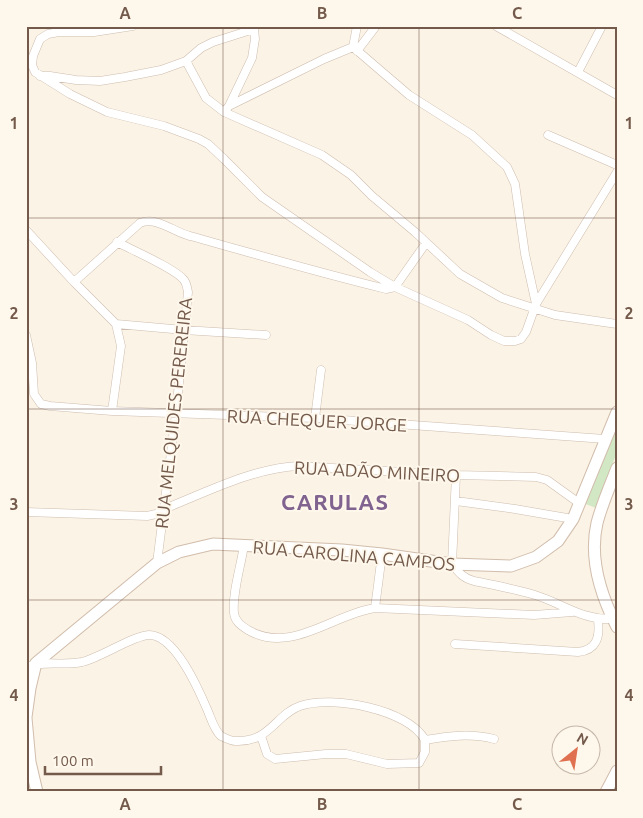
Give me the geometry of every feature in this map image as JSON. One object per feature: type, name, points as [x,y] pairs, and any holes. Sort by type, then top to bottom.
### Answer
[{"type":"main road","name":"RUA CAROLINA CAMPOS","points":[[31,665],[157,563],[179,552],[213,544],[382,554],[452,564],[511,566],[536,557],[558,541],[573,519],[617,412]]},
{"type":"main road","points":[[615,623],[604,601],[595,554],[597,523],[612,496],[617,468]]},
{"type":"main road","points":[[31,665],[26,718],[30,762],[37,792]]},
{"type":"main road","points":[[606,792],[617,771]]},
{"type":"street","points":[[133,26],[109,30],[48,34],[40,39],[32,61],[35,72],[84,102],[107,112],[164,126],[208,144],[262,197],[370,272],[395,287],[468,320],[504,341],[521,339],[529,327],[536,307],[617,172]]},
{"type":"street","points":[[355,49],[357,26]]},
{"type":"street","points":[[227,109],[324,59],[355,49],[376,26]]},
{"type":"street","points":[[496,26],[617,94]]},
{"type":"street","points":[[578,72],[602,26]]},
{"type":"street","points":[[40,76],[76,80],[100,80],[154,71],[186,61],[201,48],[254,27],[252,58],[227,109]]},
{"type":"street","points":[[355,49],[410,95],[472,135],[507,167],[514,184],[524,254],[536,307]]},
{"type":"street","points":[[186,61],[206,98],[322,155],[351,175],[460,274],[502,298],[584,320],[617,324]]},
{"type":"street","points":[[548,135],[617,165]]},
{"type":"street","points":[[74,282],[140,223],[146,220],[220,246],[386,288],[395,287],[426,243]]},
{"type":"street","points":[[26,230],[116,324],[121,346],[112,411]]},
{"type":"street","name":"RUA MELQUIDES PEREREIRA","points":[[118,242],[183,279],[188,292],[176,413],[157,563]]},
{"type":"street","points":[[116,324],[266,335]]},
{"type":"street","name":"RUA CHEQUER JORGE","points":[[26,335],[32,363],[34,394],[41,404],[50,406],[112,411],[315,418],[605,439]]},
{"type":"street","points":[[315,418],[321,370]]},
{"type":"street","name":"RUA ADÃO MINEIRO","points":[[26,512],[147,516],[248,476],[281,467],[297,466],[456,475],[536,477],[547,480],[579,503]]},
{"type":"street","points":[[456,475],[452,564],[460,575],[465,579],[534,595],[572,612],[615,623]]},
{"type":"street","points":[[456,502],[515,508],[573,519]]},
{"type":"street","points":[[244,545],[234,615],[239,624],[262,636],[278,638],[292,636],[316,630],[361,611],[375,608],[534,616],[572,612]]},
{"type":"street","points":[[375,608],[382,554]]},
{"type":"street","points":[[455,644],[578,652],[591,649],[598,635],[598,620]]},
{"type":"street","points":[[31,665],[83,662],[148,635],[156,636],[166,642],[185,666],[215,727],[221,735],[232,741],[241,741],[261,736],[298,706],[329,702],[358,705],[397,717],[420,732],[424,740],[425,752],[419,763],[395,764],[375,762],[346,754],[275,759],[267,754],[261,736]]},
{"type":"street","points":[[424,740],[464,735],[481,735],[494,739]]},
{"type":"green space","points":[[617,425],[617,452],[596,508],[583,503]]},
{"type":"district","name":"CARULAS","points":[[335,501]]}]
